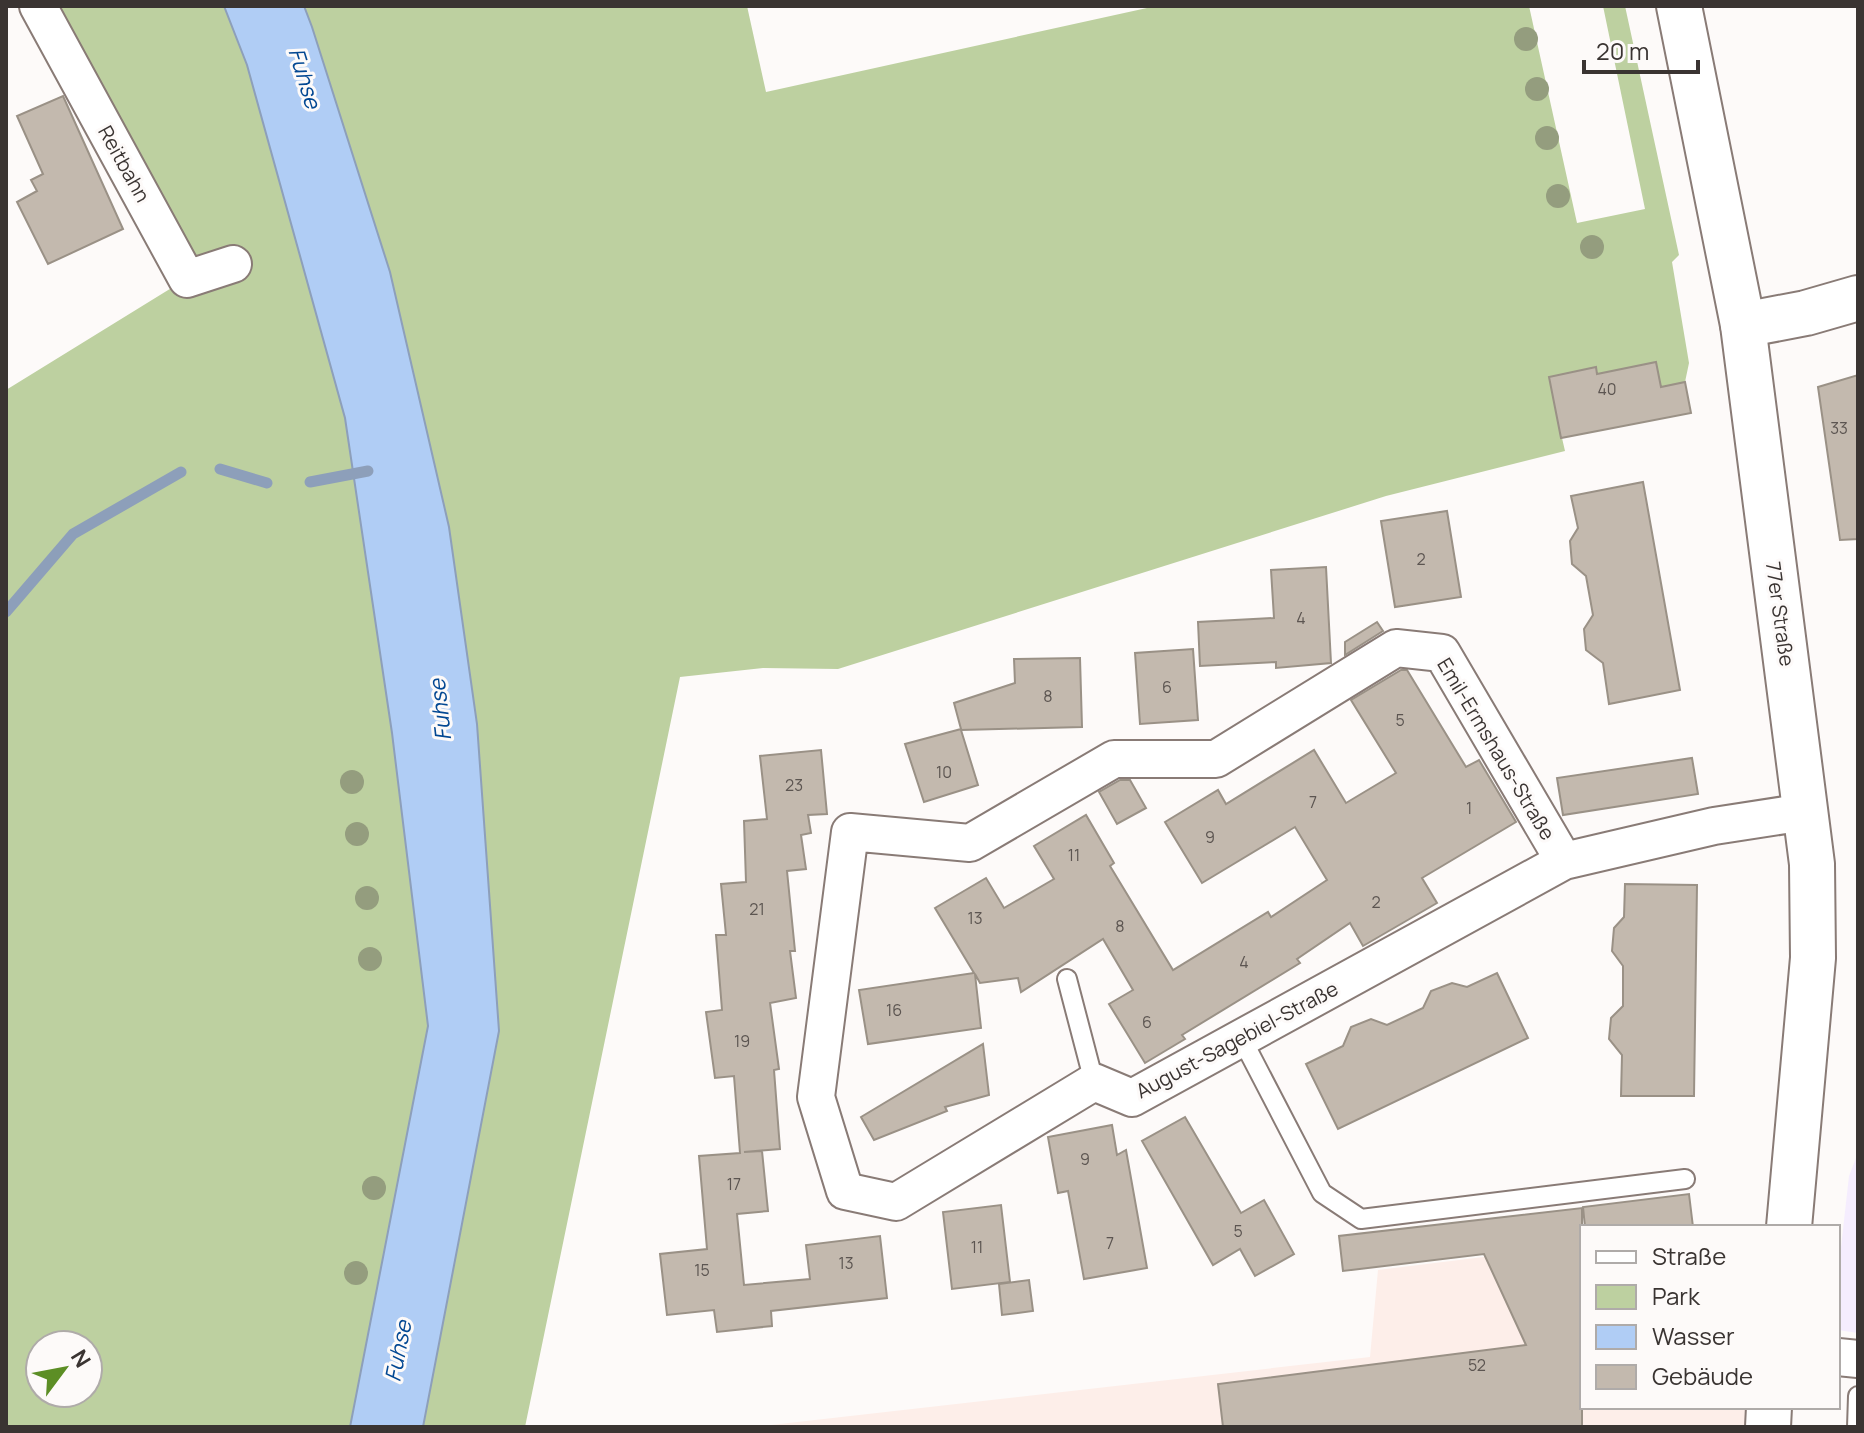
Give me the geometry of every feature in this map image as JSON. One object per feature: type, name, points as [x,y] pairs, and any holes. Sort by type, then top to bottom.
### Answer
[{"type":"street","name":"Reitbahn","points":[[38,6],[187,279],[233,264]]},
{"type":"street","name":"77er Straße","points":[[1679,6],[1743,325],[1812,864],[1813,958],[1789,1225]]},
{"type":"street","points":[[1743,325],[1806,313],[1858,298]]},
{"type":"street","name":"Emil-Ermshaus-Straße","points":[[1094,1082],[896,1202],[845,1191],[816,1097],[850,832],[970,843],[1114,759],[1216,759],[1396,648],[1442,653],[1564,861]]},
{"type":"street","name":"August-Sagebiel-Straße","points":[[1094,1082],[1132,1098],[1564,861],[1714,826],[1805,812]]},
{"type":"lane","points":[[1067,979],[1094,1082]]},
{"type":"lane","points":[[1242,1039],[1322,1193],[1361,1219],[1685,1179]]},
{"type":"lane","points":[[1857,1427],[1858,1396]]},
{"type":"shaded area","points":[[1858,1153],[1858,1333],[1840,1330],[1840,1256],[1849,1176]]},
{"type":"shaded area","points":[[1580,1245],[1580,1409],[1761,1409],[1759,1427],[754,1427],[1370,1357],[1378,1270]]},
{"type":"green space","points":[[44,6],[224,6],[247,65],[345,418],[392,733],[428,1026],[350,1427],[6,1427],[6,390],[186,279]]},
{"type":"green space","points":[[304,6],[747,6],[766,92],[1156,6],[1529,6],[1577,223],[1645,209],[1603,6],[1625,6],[1679,255],[1672,262],[1689,363],[1685,382],[1691,413],[1562,438],[1565,451],[1386,496],[838,669],[763,668],[680,677],[525,1427],[423,1427],[499,1031],[449,527],[390,272]]},
{"type":"water","name":"Fuhse","points":[[224,6],[304,6],[312,27],[390,272],[449,527],[477,724],[499,1031],[423,1427],[350,1427],[428,1026],[392,733],[345,418],[247,65]]},
{"type":"building","points":[[63,96],[123,229],[48,264],[17,202],[37,191],[31,180],[43,174],[17,116]]},
{"type":"building","points":[[1656,362],[1661,387],[1685,382],[1691,413],[1561,438],[1549,377],[1596,367],[1597,374]]},
{"type":"building","points":[[1858,375],[1858,539],[1840,540],[1818,387]]},
{"type":"building","points":[[1643,482],[1680,690],[1609,704],[1603,663],[1586,650],[1584,629],[1593,615],[1586,576],[1572,564],[1570,541],[1578,528],[1571,496]]},
{"type":"building","points":[[1447,511],[1461,597],[1395,607],[1381,521]]},
{"type":"building","points":[[1326,567],[1331,663],[1276,668],[1276,662],[1200,666],[1198,622],[1274,618],[1271,570]]},
{"type":"building","points":[[1377,622],[1383,631],[1345,655],[1345,642]]},
{"type":"building","points":[[1193,649],[1198,720],[1140,724],[1135,653]]},
{"type":"building","points":[[1080,658],[1082,727],[961,730],[978,785],[924,802],[905,744],[961,729],[954,703],[1015,683],[1014,659]]},
{"type":"building","points":[[1401,670],[1407,670],[1466,767],[1479,760],[1516,822],[1422,878],[1437,903],[1363,946],[1350,923],[1297,959],[1300,963],[1182,1035],[1185,1039],[1145,1063],[1109,1004],[1133,990],[1103,939],[1021,992],[1018,978],[980,983],[975,974],[981,1028],[868,1044],[859,990],[974,973],[935,908],[986,878],[1004,908],[1054,879],[1034,846],[1086,815],[1114,863],[1110,866],[1173,970],[1268,912],[1271,917],[1327,880],[1295,827],[1202,883],[1165,822],[1218,790],[1226,804],[1314,750],[1346,803],[1396,773],[1351,700]]},
{"type":"building","points":[[821,750],[827,814],[808,815],[811,833],[801,835],[806,869],[787,871],[795,951],[790,951],[796,998],[770,1003],[779,1069],[774,1070],[780,1149],[744,1152],[762,1151],[768,1211],[737,1214],[744,1285],[810,1279],[806,1245],[880,1236],[887,1298],[771,1311],[772,1326],[717,1332],[714,1310],[667,1315],[660,1254],[707,1249],[699,1156],[740,1153],[734,1076],[715,1078],[706,1012],[722,1010],[716,935],[726,935],[721,884],[746,882],[744,821],[767,819],[760,756]]},
{"type":"building","points":[[1692,758],[1698,794],[1563,815],[1557,778]]},
{"type":"building","points":[[1120,780],[1130,780],[1146,808],[1117,824],[1099,792]]},
{"type":"building","points":[[1625,884],[1697,885],[1694,1096],[1621,1096],[1622,1055],[1609,1039],[1611,1018],[1623,1006],[1623,966],[1612,951],[1614,928],[1624,917]]},
{"type":"building","points":[[1497,973],[1528,1038],[1338,1129],[1306,1064],[1343,1046],[1351,1027],[1371,1019],[1387,1025],[1423,1008],[1431,991],[1452,983],[1467,987]]},
{"type":"building","points":[[983,1044],[989,1095],[945,1107],[947,1111],[874,1140],[861,1117]]},
{"type":"building","points":[[1185,1117],[1241,1213],[1264,1200],[1294,1254],[1255,1276],[1240,1249],[1213,1265],[1142,1141]]},
{"type":"building","points":[[1112,1125],[1117,1155],[1126,1150],[1147,1268],[1084,1279],[1068,1191],[1058,1193],[1048,1137]]},
{"type":"building","points":[[1689,1194],[1693,1225],[1585,1225],[1583,1207]]},
{"type":"building","points":[[1001,1205],[1010,1282],[952,1289],[943,1212]]},
{"type":"building","points":[[1582,1208],[1582,1427],[1223,1427],[1218,1384],[1526,1345],[1484,1254],[1343,1271],[1339,1236]]},
{"type":"building","points":[[1029,1280],[1033,1311],[1002,1315],[999,1284]]},
{"type":"waterway","points":[[220,469],[267,483]]},
{"type":"waterway","points":[[310,482],[368,471]]},
{"type":"waterway","points":[[6,612],[73,534],[181,472]]}]
